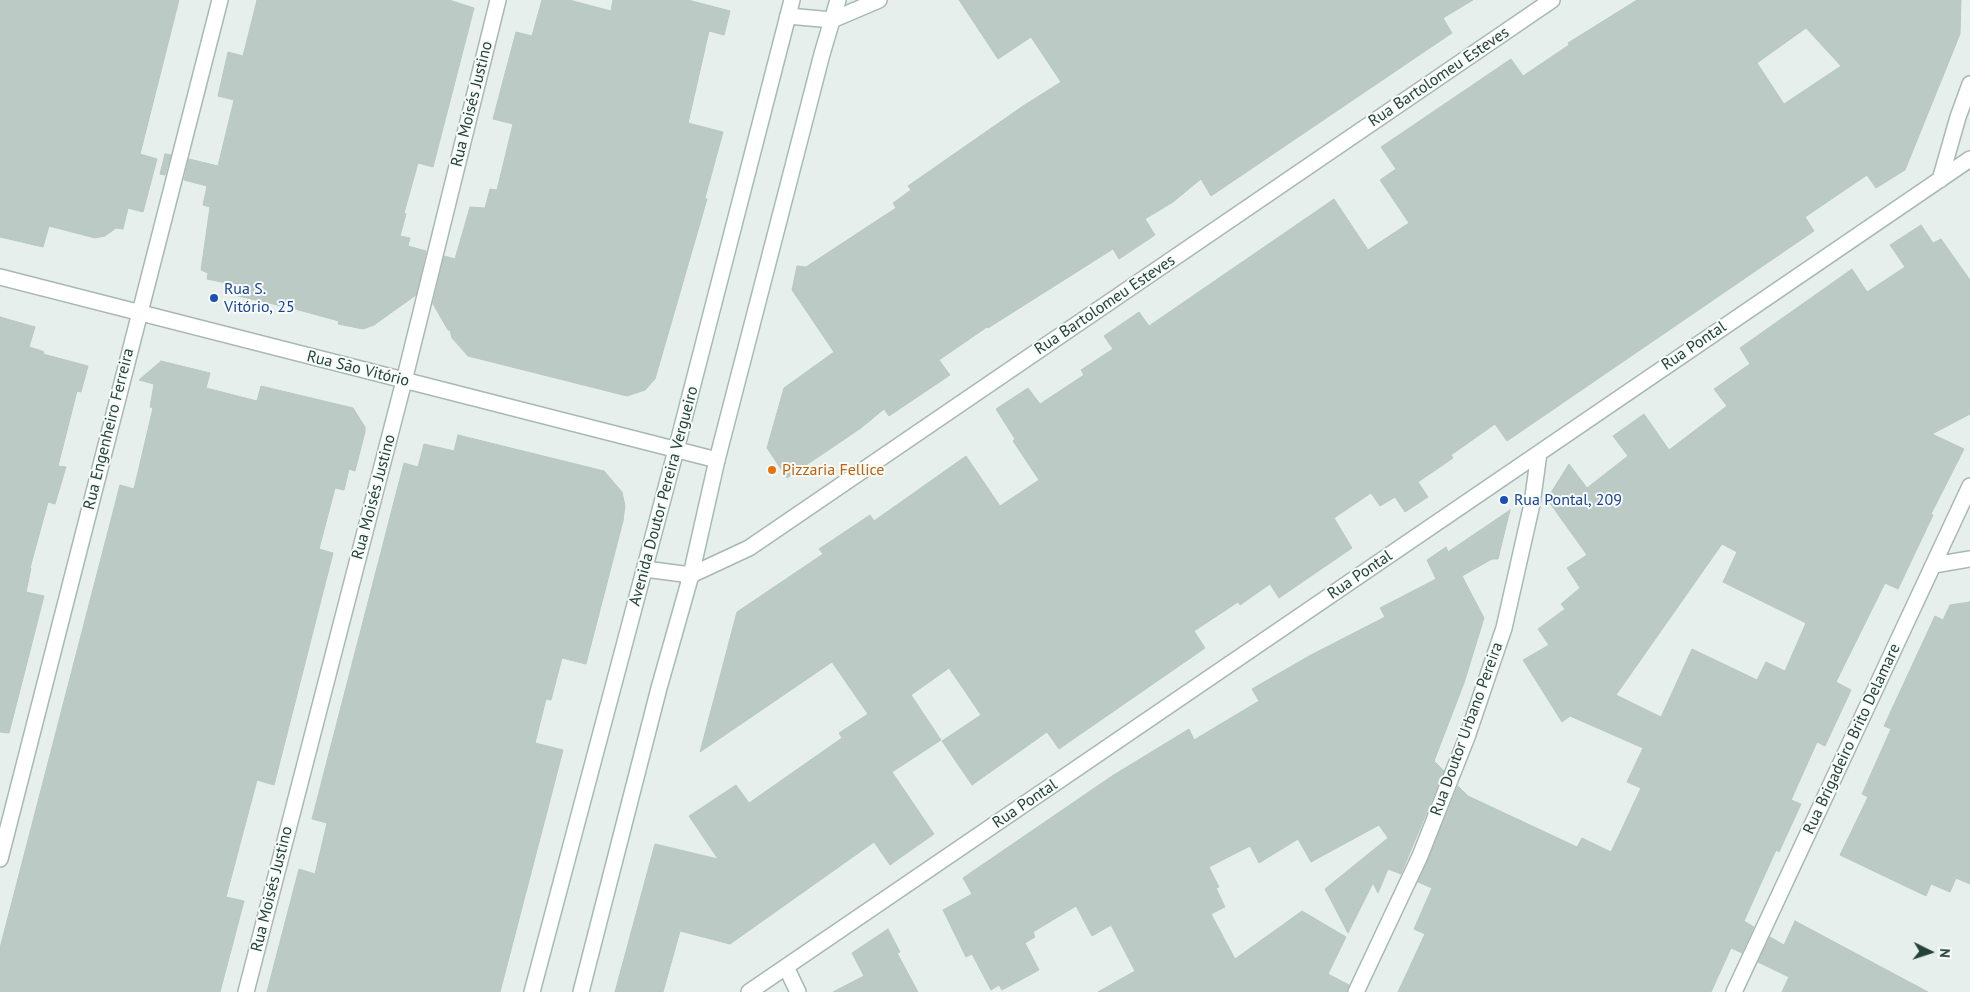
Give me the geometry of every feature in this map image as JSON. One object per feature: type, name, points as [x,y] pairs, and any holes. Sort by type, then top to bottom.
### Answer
[{"type":"street","name":"Rua Engenheiro Ferreira","points":[[0,859],[220,0]]},
{"type":"street","name":"Rua Moisés Justino","points":[[246,992],[404,381],[498,0]]},
{"type":"street","name":"Avenida Doutor Pereira Vergueiro","points":[[532,992],[645,569],[792,0]]},
{"type":"street","points":[[581,992],[656,697],[691,575],[717,460],[822,54],[838,0]]},
{"type":"street","points":[[788,16],[832,20],[878,0]]},
{"type":"street","name":"Rua Bartolomeu Esteves","points":[[691,575],[749,548],[1552,0]]},
{"type":"street","points":[[1940,180],[1958,117],[1970,84]]},
{"type":"street","name":"Rua Pontal","points":[[749,992],[1970,159]]},
{"type":"street","name":"Rua São Vitório","points":[[0,277],[717,460]]},
{"type":"street","name":"Rua Doutor Urbano Pereira","points":[[1356,992],[1420,856],[1467,737],[1504,628],[1532,504],[1539,453]]},
{"type":"street","name":"Rua Brigadeiro Brito Delamare","points":[[1734,992],[1970,486]]},
{"type":"street","points":[[1934,565],[1970,559]]},
{"type":"street","points":[[645,569],[691,575]]},
{"type":"street","points":[[786,967],[798,992]]},
{"type":"building","points":[[0,0],[179,0],[140,154],[157,159],[143,212],[128,208],[123,229],[116,228],[105,236],[95,238],[49,226],[43,247],[0,237]]},
{"type":"building","points":[[257,0],[449,0],[474,8],[433,167],[418,163],[404,213],[406,214],[400,236],[410,238],[408,246],[426,251],[416,295],[374,325],[363,329],[338,324],[339,321],[295,309],[234,295],[236,285],[207,279],[208,273],[201,270],[210,207],[203,205],[207,186],[184,180],[189,159],[218,166],[234,100],[218,96],[228,52],[243,56]]},
{"type":"building","points":[[542,0],[569,0],[611,11],[613,0],[688,0],[730,11],[724,35],[709,31],[688,123],[723,132],[705,198],[707,199],[655,379],[645,390],[627,396],[468,356],[452,338],[450,330],[448,330],[433,304],[444,256],[455,259],[470,207],[485,208],[490,189],[497,190],[513,124],[493,119],[516,32],[532,36]]},
{"type":"building","points":[[959,0],[1473,0],[1443,18],[1452,33],[1211,196],[1201,179],[1173,202],[1145,219],[1155,235],[1119,259],[1113,249],[987,327],[939,360],[950,375],[889,416],[884,409],[861,428],[787,478],[767,448],[784,388],[834,352],[792,290],[797,266],[806,267],[896,208],[893,203],[911,190],[908,186],[1023,106],[1061,82],[1031,37],[998,59]]},
{"type":"building","points":[[1637,0],[1961,0],[1960,34],[1905,170],[1876,188],[1867,175],[1805,217],[1814,231],[1507,441],[1495,424],[1451,455],[1453,458],[1418,482],[1428,497],[1405,512],[1395,497],[1380,506],[1371,493],[1334,518],[1352,548],[1279,598],[1270,584],[1240,605],[1238,602],[1194,631],[1205,648],[1059,749],[1047,732],[972,785],[942,741],[981,715],[949,668],[911,695],[941,740],[892,772],[934,834],[890,865],[874,842],[730,944],[680,931],[663,992],[615,992],[655,844],[718,859],[689,816],[736,785],[749,803],[842,738],[839,733],[868,714],[832,662],[700,752],[737,612],[823,554],[819,549],[870,515],[874,521],[966,456],[1000,506],[1039,480],[1013,441],[1015,439],[996,409],[1028,388],[1040,404],[1084,375],[1081,370],[1113,349],[1104,336],[1139,312],[1149,326],[1334,199],[1368,250],[1409,223],[1380,180],[1396,169],[1381,147],[1511,59],[1523,76],[1569,45],[1568,43]],"holes":[[[1806,28],[1841,66],[1784,104],[1757,63]]]},
{"type":"building","points":[[165,154],[171,155],[165,175],[160,174]]},
{"type":"building","points":[[1921,225],[1933,243],[1941,239],[1970,280],[1970,414],[1932,434],[1964,449],[1931,514],[1933,515],[1898,589],[1885,583],[1836,682],[1851,690],[1825,746],[1817,742],[1791,800],[1801,804],[1779,852],[1776,850],[1744,921],[1754,927],[1742,953],[1731,948],[1711,992],[1398,992],[1425,934],[1414,929],[1432,888],[1418,882],[1458,786],[1468,796],[1577,847],[1582,838],[1611,852],[1641,788],[1627,782],[1643,748],[1570,716],[1562,722],[1523,660],[1549,645],[1538,629],[1565,609],[1561,604],[1580,588],[1567,568],[1587,555],[1547,499],[1569,464],[1587,488],[1628,456],[1613,436],[1644,414],[1669,450],[1727,406],[1714,389],[1750,364],[1740,348],[1852,269],[1867,292],[1905,267],[1890,245]],"holes":[[[1722,544],[1737,552],[1723,582],[1806,623],[1785,671],[1766,662],[1757,680],[1692,649],[1661,717],[1616,695]]]},
{"type":"building","points":[[0,317],[35,327],[29,347],[44,352],[43,354],[88,366],[81,392],[77,391],[58,466],[66,467],[55,504],[48,502],[30,568],[26,592],[44,596],[9,733],[0,732]]},
{"type":"building","points":[[161,361],[210,373],[206,388],[257,401],[261,386],[353,408],[365,427],[365,432],[355,471],[349,469],[344,490],[335,488],[319,549],[333,553],[274,785],[257,780],[226,897],[244,901],[220,992],[0,992],[0,948],[120,485],[134,489],[153,408],[150,407],[154,384],[139,380]]},
{"type":"building","points":[[458,435],[604,471],[622,492],[625,506],[623,521],[586,664],[562,658],[551,700],[546,699],[535,743],[563,750],[500,992],[267,992],[299,869],[315,874],[327,823],[312,819],[404,463],[418,467],[424,444],[454,451]]},
{"type":"building","points":[[1510,510],[1498,559],[1492,559],[1462,576],[1484,618],[1464,683],[1434,761],[1444,771],[1401,874],[1388,869],[1378,893],[1373,883],[1348,933],[1325,889],[1388,838],[1379,825],[1311,862],[1298,839],[1259,863],[1250,846],[1209,867],[1219,887],[1216,888],[1225,907],[1211,914],[1235,959],[1302,911],[1346,937],[1328,974],[1349,985],[1347,992],[1098,992],[1135,971],[1111,925],[1092,936],[1076,906],[1033,932],[1035,937],[1025,943],[1039,970],[1002,990],[999,985],[991,990],[972,954],[966,957],[943,910],[972,894],[963,878],[1112,776],[1189,729],[1194,740],[1259,701],[1252,689],[1309,656],[1385,617],[1380,608],[1436,579],[1427,560],[1446,547],[1448,552]]},
{"type":"building","points":[[1970,602],[1970,884],[1956,878],[1950,892],[1931,884],[1926,896],[1840,855],[1868,797],[1862,794],[1891,729],[1884,726],[1935,616],[1943,620],[1950,605]]},
{"type":"building","points":[[1795,921],[1928,992],[1782,992],[1789,977],[1758,962],[1770,937],[1784,945]]},
{"type":"building","points":[[888,929],[900,952],[897,953],[918,992],[833,992],[864,976],[852,953]]},
{"type":"place","name":"Rua S. Vitório, 25","points":[[214,298]]},
{"type":"place","name":"Pizzaria Fellice","points":[[772,470]]},
{"type":"place","name":"Rua Pontal, 209","points":[[1504,500]]}]
